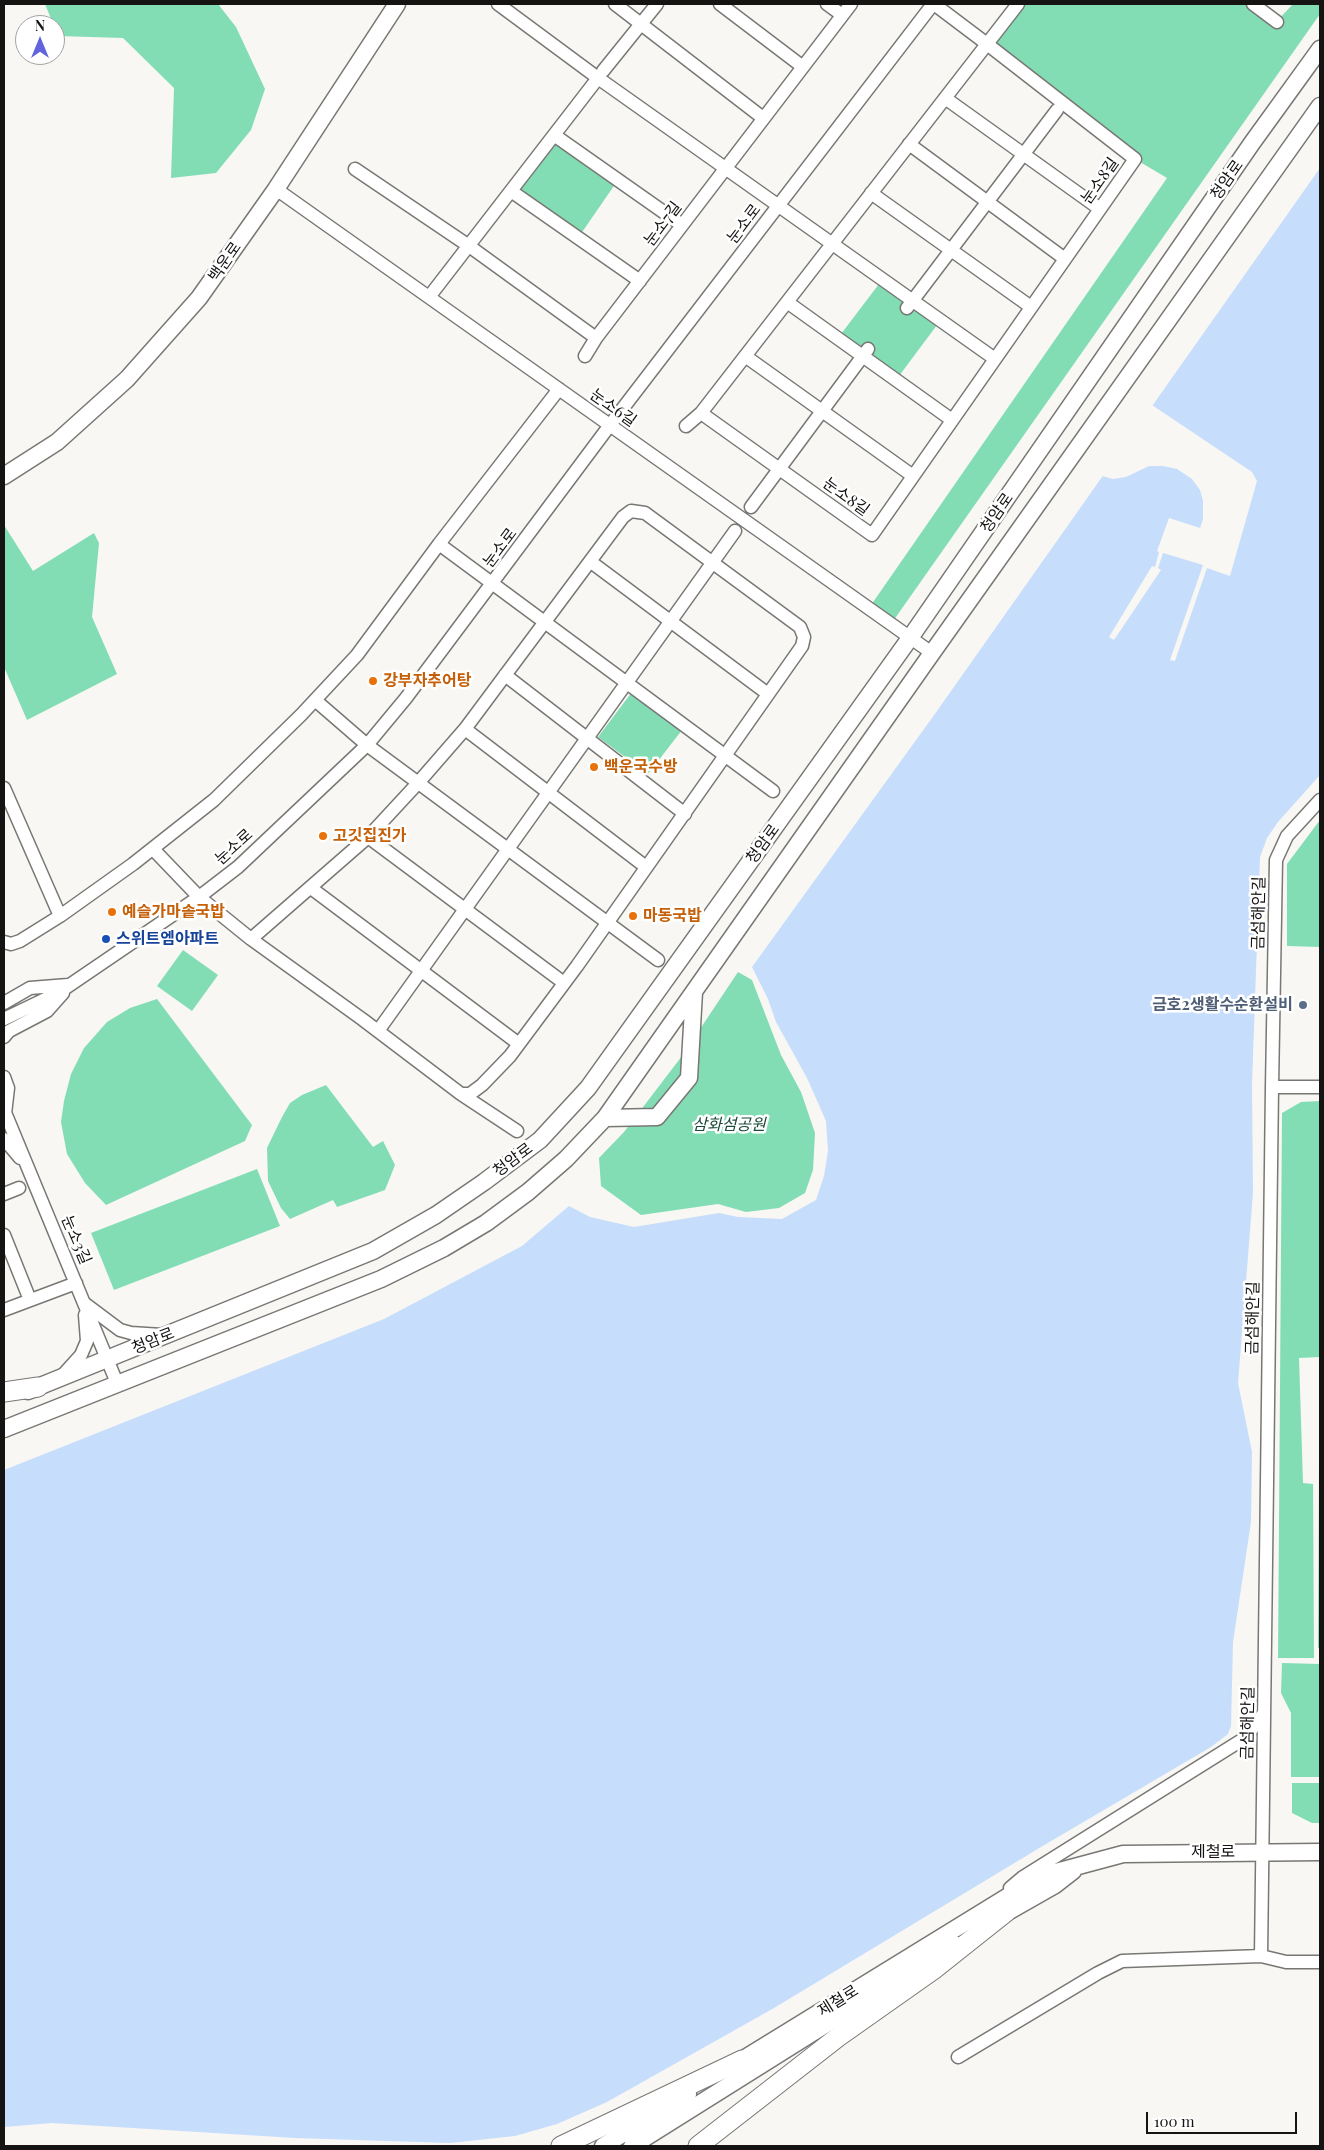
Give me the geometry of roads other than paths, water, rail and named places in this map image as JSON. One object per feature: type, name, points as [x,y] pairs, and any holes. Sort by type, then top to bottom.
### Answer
[{"type":"highway","points":[[4,1392],[38,1387]]},
{"type":"highway","points":[[698,2146],[838,2037],[933,1970],[1006,1912]]},
{"type":"highway","points":[[563,2146],[742,2060]]},
{"type":"main road","name":"백운로","points":[[4,476],[57,442],[128,379],[199,298],[276,189],[397,4]]},
{"type":"main road","name":"청암로","points":[[4,1400],[373,1251],[436,1215],[540,1140],[588,1088],[910,638],[1252,144],[1320,49]]},
{"type":"main road","name":"청암로","points":[[4,1428],[381,1279],[444,1248],[486,1223],[528,1192],[566,1158],[605,1118],[1320,106]]},
{"type":"main road","points":[[605,1118],[657,1117],[688,1078],[694,991]]},
{"type":"main road","name":"제철로","points":[[603,2146],[1041,1876],[1123,1854],[1320,1852]]},
{"type":"main road","name":"제철로","points":[[632,2146],[1006,1912],[1055,1885],[1079,1867]]},
{"type":"street","points":[[498,4],[601,74],[726,168],[832,244],[909,304],[995,360]]},
{"type":"street","points":[[615,4],[764,118]]},
{"type":"street","points":[[429,298],[657,4]]},
{"type":"street","points":[[720,4],[803,67]]},
{"type":"street","points":[[827,4],[842,15]]},
{"type":"street","name":"눈소7길","points":[[585,356],[596,338],[851,4]]},
{"type":"street","points":[[934,4],[987,44]]},
{"type":"street","name":"눈소로","points":[[4,1019],[58,993],[199,897],[238,867],[367,745],[406,698],[610,426],[934,4]]},
{"type":"street","points":[[686,426],[701,412],[1018,4]]},
{"type":"street","points":[[1253,4],[1277,22]]},
{"type":"street","name":"눈소8길","points":[[701,412],[872,535],[1135,159],[987,44]]},
{"type":"street","points":[[945,98],[1100,209]]},
{"type":"street","points":[[909,304],[1057,110]]},
{"type":"street","points":[[554,135],[682,226]]},
{"type":"street","points":[[909,144],[1065,259]]},
{"type":"street","points":[[355,169],[469,246],[596,338]]},
{"type":"street","name":"눈소6길","points":[[276,189],[932,653]]},
{"type":"street","points":[[511,191],[640,281]]},
{"type":"street","points":[[871,193],[1031,307]]},
{"type":"street","points":[[787,302],[866,353],[952,420]]},
{"type":"street","points":[[751,507],[866,353]]},
{"type":"street","points":[[745,356],[913,476]]},
{"type":"street","points":[[4,942],[11,944],[20,941],[60,916],[152,849],[214,800],[315,700],[357,655],[439,544],[559,389]]},
{"type":"street","points":[[251,940],[368,837],[418,783],[465,729],[623,517],[631,511],[639,511],[800,627],[804,637],[802,646],[564,983],[518,1044],[482,1085],[470,1094],[461,1094]]},
{"type":"street","points":[[378,1031],[735,531]]},
{"type":"street","points":[[439,544],[773,791]]},
{"type":"street","points":[[591,562],[768,694]]},
{"type":"street","points":[[505,675],[685,814]]},
{"type":"street","points":[[315,700],[367,745],[658,960]]},
{"type":"street","points":[[465,729],[646,867]]},
{"type":"street","points":[[4,788],[60,916]]},
{"type":"street","name":"금섬해안길","points":[[1262,1956],[1276,860],[1288,836],[1320,800]]},
{"type":"street","points":[[368,837],[564,983]]},
{"type":"street","points":[[152,849],[199,897],[251,940],[378,1031],[461,1094],[517,1131]]},
{"type":"street","points":[[311,888],[518,1044]]},
{"type":"street","points":[[4,1003],[30,988],[70,985]]},
{"type":"street","points":[[4,1037],[9,1031],[47,1011],[70,985]]},
{"type":"street","points":[[4,1078],[8,1088],[5,1112]]},
{"type":"street","points":[[1272,1087],[1320,1087]]},
{"type":"street","name":"눈소3길","points":[[5,1112],[117,1383]]},
{"type":"street","points":[[4,1139],[28,1167]]},
{"type":"street","points":[[4,1194],[19,1188]]},
{"type":"street","points":[[4,1235],[30,1300]]},
{"type":"street","points":[[4,1310],[76,1284]]},
{"type":"street","points":[[84,1303],[120,1330],[131,1333],[166,1336]]},
{"type":"street","points":[[60,1378],[81,1355],[88,1341],[84,1303]]},
{"type":"street","points":[[966,1922],[1023,1877],[1245,1738],[1264,1714]]},
{"type":"street","points":[[958,2058],[1098,1972],[1122,1961],[1262,1956],[1286,1962],[1320,1962]]},
{"type":"water","points":[[1320,168],[1320,775],[1278,822],[1267,838],[1260,857],[1252,1084],[1253,1193],[1238,1383],[1252,1452],[1251,1522],[1233,1642],[1231,1726],[1228,1734],[1211,1747],[774,2008],[607,2102],[557,2124],[515,2136],[450,2143],[295,2138],[52,2123],[4,2127],[4,1470],[384,1319],[522,1246],[569,1206],[590,1217],[634,1227],[719,1213],[738,1217],[782,1219],[816,1200],[824,1176],[828,1151],[826,1121],[807,1078],[776,1022],[768,999],[752,967],[932,718]]},
{"type":"place","name":"강부자추어탕","points":[[373,681]]},
{"type":"place","name":"백운국수방","points":[[594,767]]},
{"type":"place","name":"고깃집진가","points":[[323,836]]},
{"type":"place","name":"예슬가마솥국밥","points":[[112,912]]},
{"type":"place","name":"마동국밥","points":[[633,916]]},
{"type":"place","name":"스위트엠아파트","points":[[106,939]]},
{"type":"place","name":"금호2생활수순환설비","points":[[1303,1005]]},
{"type":"park label","name":"삼화섬공원","points":[[729,1125]]}]
